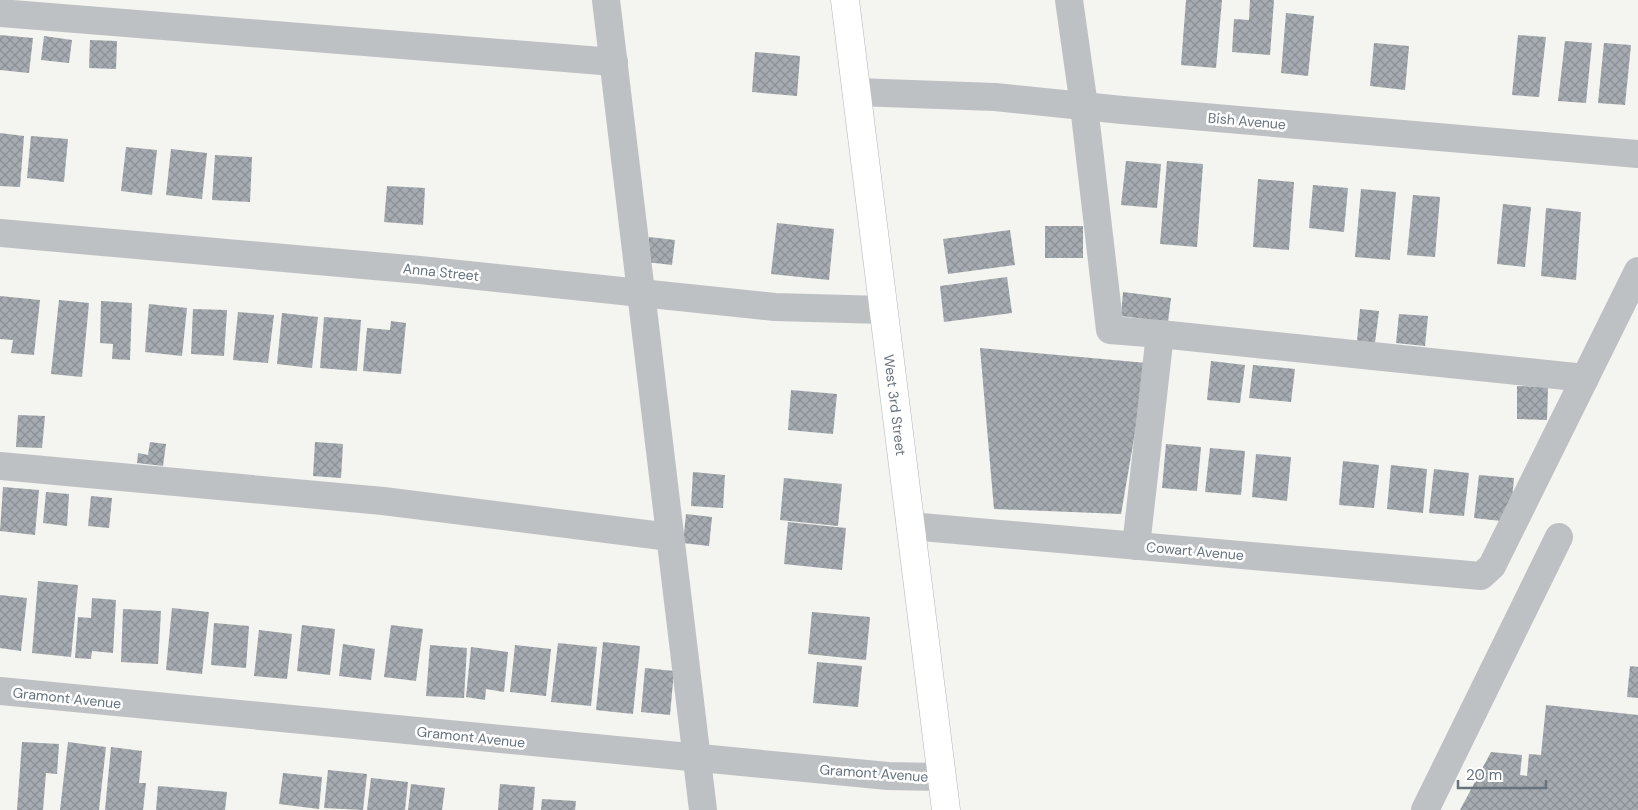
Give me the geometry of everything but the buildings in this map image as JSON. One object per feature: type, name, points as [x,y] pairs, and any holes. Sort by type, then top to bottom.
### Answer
[{"type":"main road","name":"West 3rd Street","points":[[845,0],[946,810]]},
{"type":"street","points":[[606,0],[703,810]]},
{"type":"street","points":[[1069,0],[1084,106],[1110,330],[1585,378],[1638,271]]},
{"type":"street","points":[[0,13],[614,62]]},
{"type":"street","name":"Bish Avenue","points":[[856,92],[995,97],[1638,154]]},
{"type":"street","name":"Anna Street","points":[[0,233],[420,270],[775,307],[883,310]]},
{"type":"street","points":[[1136,546],[1160,334]]},
{"type":"street","name":"Cowart Avenue","points":[[910,526],[1481,576],[1492,566],[1585,378]]},
{"type":"street","points":[[0,466],[383,501],[670,537]]},
{"type":"street","points":[[1425,810],[1559,537]]},
{"type":"street","name":"Gramont Avenue","points":[[0,691],[697,759],[888,776],[941,777]]}]
